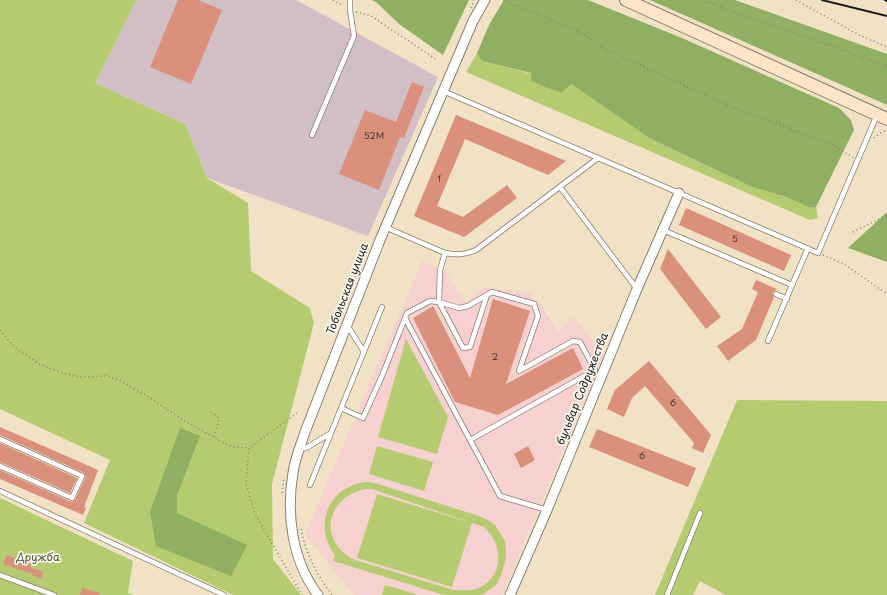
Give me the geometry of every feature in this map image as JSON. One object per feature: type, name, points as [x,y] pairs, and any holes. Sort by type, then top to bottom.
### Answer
[{"type":"street","points":[[473,21],[478,0]]},
{"type":"street","name":"Тобольская улица","points":[[318,595],[299,560],[295,548],[290,517],[289,504],[293,472],[299,448],[385,227],[442,91],[473,21],[485,0]]},
{"type":"street","points":[[626,0],[882,117]]},
{"type":"street","name":"бульвар Содружества","points":[[510,595],[547,510],[637,289],[679,193]]},
{"type":"lane","points":[[312,135],[354,36],[350,0]]},
{"type":"lane","points":[[442,91],[818,253],[882,117]]},
{"type":"lane","points":[[385,227],[445,253],[466,254],[476,250],[598,158]]},
{"type":"lane","points":[[560,187],[637,289]]},
{"type":"lane","points":[[663,230],[792,285]]},
{"type":"lane","points":[[768,341],[808,248]]},
{"type":"lane","points":[[445,253],[440,270],[439,302],[463,348],[470,347],[486,295]]},
{"type":"lane","points":[[341,408],[363,418],[382,376],[407,313],[430,301],[460,308],[468,306],[492,292],[534,304],[538,316],[519,371],[573,341],[580,342],[595,370],[470,440]]},
{"type":"lane","points":[[776,294],[786,298]]},
{"type":"lane","points":[[310,485],[382,307]]},
{"type":"lane","points":[[405,318],[500,496],[547,510]]},
{"type":"lane","points":[[347,325],[364,352]]},
{"type":"lane","points":[[299,448],[306,448],[331,433]]},
{"type":"lane","points":[[0,439],[82,476],[72,498],[0,466]]},
{"type":"lane","points":[[0,491],[224,595]]},
{"type":"lane","points":[[667,595],[700,513]]},
{"type":"lane","points":[[0,575],[54,595]]},
{"type":"path","points":[[333,0],[350,10],[371,16],[437,60]]},
{"type":"path","points":[[503,0],[582,33],[603,48],[727,105],[829,142],[855,159]]},
{"type":"path","points":[[701,0],[887,66]]},
{"type":"path","points":[[796,0],[859,35],[887,47]]},
{"type":"path","points":[[873,139],[876,135],[883,131],[887,131]]},
{"type":"path","points":[[853,232],[887,215]]},
{"type":"path","points":[[818,253],[844,264],[887,294]]},
{"type":"path","points":[[0,330],[14,347],[39,364],[66,374],[80,377],[107,376],[119,380],[214,438],[233,447],[249,448],[297,413]]},
{"type":"path","points":[[211,412],[219,419],[214,438]]},
{"type":"path","points":[[249,448],[246,483],[255,514],[302,595]]},
{"type":"path","points":[[300,524],[302,536],[311,562],[320,579],[332,595]]},
{"type":"shaded area","points":[[136,0],[296,0],[438,77],[368,236],[207,178],[185,124],[95,83]]},
{"type":"shaded area","points":[[422,261],[444,270],[466,302],[485,287],[530,293],[533,300],[539,301],[558,332],[574,317],[604,355],[502,595],[354,595],[305,534]]},
{"type":"green space","points":[[0,0],[136,0],[95,83],[185,124],[207,178],[248,203],[251,271],[310,308],[314,323],[272,484],[273,559],[301,595],[233,595],[84,523],[110,460],[0,409]],"holes":[[[200,436],[177,496],[176,513],[150,512]]]},
{"type":"green space","points":[[372,0],[469,0],[443,55],[399,24]]},
{"type":"green space","points":[[504,0],[588,0],[682,38],[839,108],[851,120],[854,130],[816,207],[810,208],[784,196],[752,187],[649,138],[571,84],[561,93],[531,81],[531,73],[482,61],[477,53],[490,23]]},
{"type":"green space","points":[[650,0],[735,0],[887,54],[887,105]]},
{"type":"green space","points":[[477,53],[482,61],[571,84],[649,138],[752,187],[784,196],[810,208],[816,207],[818,218],[810,220],[466,72]]},
{"type":"green space","points":[[887,212],[887,262],[848,248]]},
{"type":"green space","points":[[406,339],[448,417],[437,454],[378,437]]},
{"type":"green space","points":[[737,400],[887,401],[887,595],[726,595],[700,581],[693,595],[655,595]]},
{"type":"green space","points":[[180,428],[200,436],[177,496],[177,513],[247,545],[231,576],[156,546],[150,512]]},
{"type":"green space","points":[[377,446],[433,462],[424,491],[369,474]]},
{"type":"green space","points":[[368,482],[378,484],[476,515],[495,525],[505,541],[506,550],[506,558],[497,584],[482,595],[444,595],[333,561],[335,555],[328,543],[325,531],[325,519],[335,498],[344,490],[355,484]],"holes":[[[372,489],[484,527],[491,534],[498,552],[497,569],[492,577],[485,584],[476,589],[454,590],[355,560],[343,552],[335,542],[331,531],[331,520],[335,510],[342,501],[352,493]]]},
{"type":"green space","points":[[377,494],[472,523],[452,587],[357,558]]},
{"type":"green space","name":"Дружба","points":[[0,498],[133,561],[128,593],[134,595],[0,595]]},
{"type":"green space","points":[[385,585],[416,594],[382,595]]},
{"type":"building","points":[[178,0],[198,0],[222,10],[191,84],[150,67]]},
{"type":"building","points":[[412,82],[424,87],[404,138],[400,137],[379,190],[339,174],[365,110],[396,122]]},
{"type":"building","points":[[456,115],[566,161],[548,175],[465,139],[437,206],[463,217],[507,185],[517,198],[464,237],[414,216]]},
{"type":"building","points":[[686,208],[791,255],[784,271],[679,225]]},
{"type":"building","points":[[668,249],[721,317],[706,329],[660,269]]},
{"type":"building","points":[[756,280],[777,289],[772,293],[774,297],[756,340],[728,361],[717,346],[742,329],[758,292],[752,289]]},
{"type":"building","points":[[493,299],[530,311],[506,384],[573,348],[583,369],[498,415],[455,402],[413,318],[433,306],[470,378]]},
{"type":"building","points":[[649,361],[711,435],[703,453],[692,448],[694,443],[645,386],[632,398],[624,417],[607,409],[615,390]]},
{"type":"building","points":[[0,427],[98,470],[84,507],[86,508],[83,515],[0,479],[0,470],[72,502],[75,500],[86,476],[84,473],[0,435]]},
{"type":"building","points":[[597,429],[696,468],[688,487],[589,447]]},
{"type":"building","points":[[0,443],[77,478],[70,493],[0,462]]},
{"type":"building","points":[[528,446],[535,460],[521,468],[514,454]]},
{"type":"building","points":[[7,555],[21,561],[22,558],[32,561],[30,567],[43,572],[41,579],[32,575],[33,574],[3,564]]},
{"type":"building","points":[[82,588],[100,593],[99,595],[80,595]]},
{"type":"railway","points":[[822,0],[887,16]]}]
